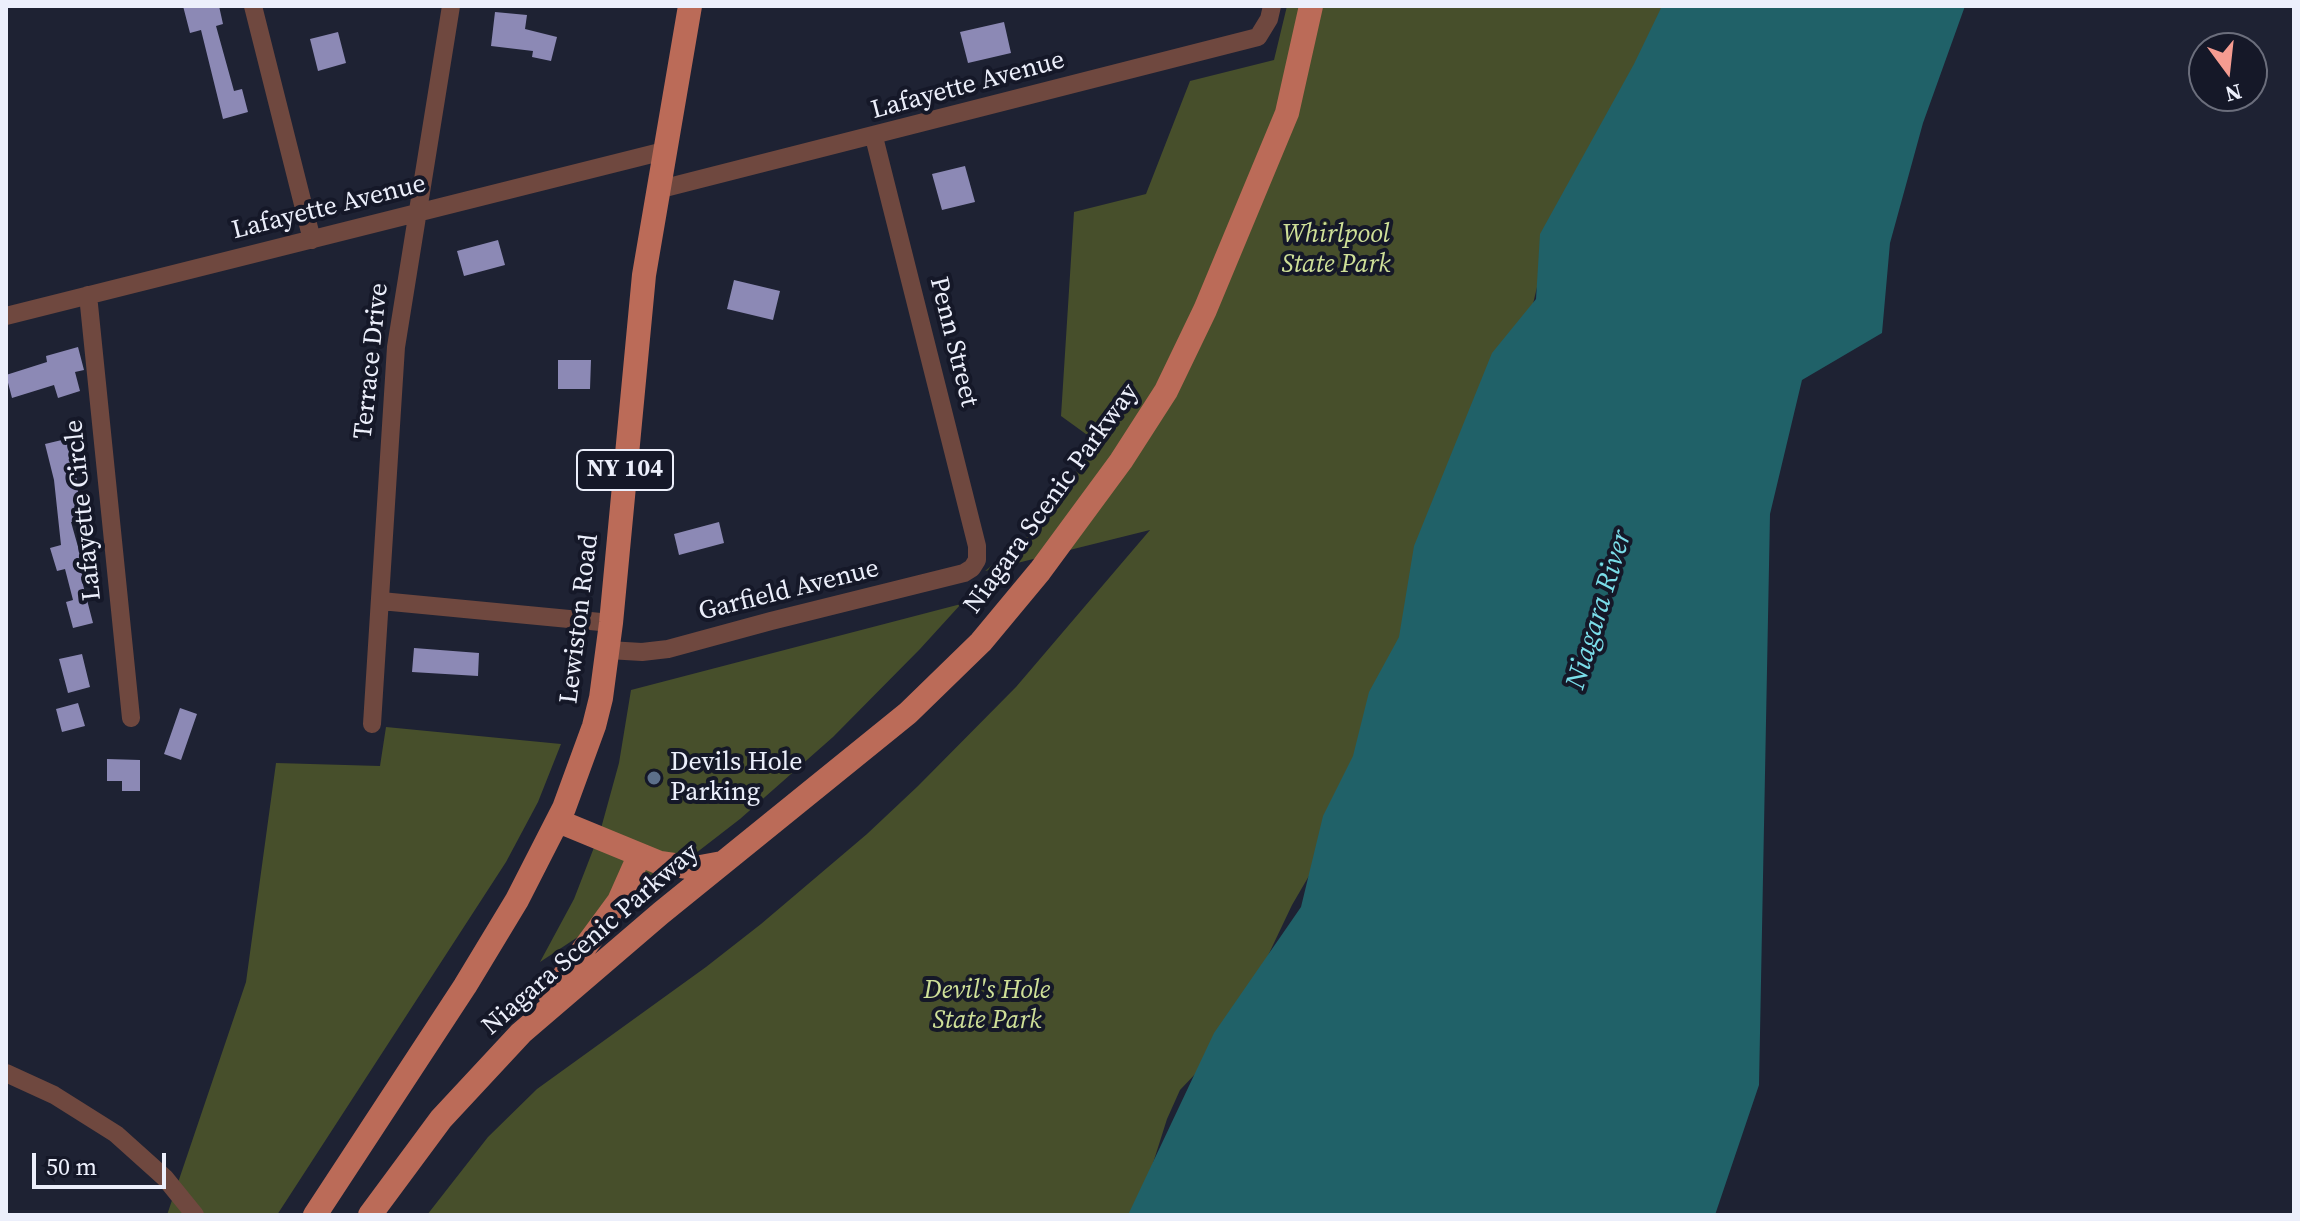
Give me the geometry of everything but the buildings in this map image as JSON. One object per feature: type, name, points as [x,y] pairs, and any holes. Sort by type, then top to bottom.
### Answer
[{"type":"main road","name":"Lewiston Road","points":[[315,1215],[478,965],[529,879],[558,821],[594,726],[611,623],[639,319],[657,190],[690,6]]},
{"type":"main road","name":"Niagara Scenic Parkway","points":[[370,1215],[421,1144],[479,1076],[521,1033],[724,862],[908,713],[981,642],[1040,571],[1121,461],[1166,391],[1205,310],[1287,113],[1311,6]]},
{"type":"main road","points":[[558,821],[639,856],[695,868],[724,862]]},
{"type":"main road","points":[[521,1033],[619,901],[639,856]]},
{"type":"street","points":[[253,6],[312,240]]},
{"type":"street","name":"Terrace Drive","points":[[372,724],[399,320],[451,6]]},
{"type":"street","name":"Lafayette Avenue","points":[[657,190],[1258,37],[1269,19],[1272,6]]},
{"type":"street","name":"Penn Street","points":[[874,137],[977,546],[977,560]]},
{"type":"street","name":"Lafayette Avenue","points":[[6,316],[664,151]]},
{"type":"street","name":"Lafayette Circle","points":[[88,295],[131,718]]},
{"type":"street","name":"Garfield Avenue","points":[[608,650],[651,652],[668,649],[964,573],[977,560]]},
{"type":"street","points":[[381,601],[611,623]]},
{"type":"street","points":[[6,1073],[54,1095],[116,1134],[165,1178],[195,1215]]},
{"type":"green space","name":"Devil's Hole State Park","points":[[1287,6],[1669,6],[1547,245],[1528,325],[1320,857],[1218,1050],[1180,1090],[1167,1119],[1148,1179],[1142,1215],[427,1215],[488,1137],[537,1089],[761,924],[918,786],[1016,687],[1150,530],[985,571],[1036,530],[1097,442],[1061,416],[1074,212],[1146,194],[1190,81],[1274,60]]},
{"type":"green space","points":[[961,604],[833,737],[740,819],[643,894],[540,962],[574,899],[600,832],[619,763],[631,690]]},
{"type":"green space","points":[[386,727],[561,744],[538,802],[506,862],[277,1215],[167,1215],[246,982],[276,763],[380,766]]},
{"type":"water","name":"Niagara River","points":[[1662,6],[1965,6],[1923,123],[1890,243],[1882,333],[1802,380],[1770,514],[1759,1085],[1715,1215],[1128,1215],[1214,1033],[1301,907],[1323,816],[1353,756],[1369,692],[1399,637],[1414,546],[1492,353],[1536,299],[1540,234],[1634,64]]},
{"type":"place","name":"Devils Hole Parking","points":[[654,778]]},
{"type":"park label","name":"Whirlpool State Park","points":[[1336,250]]}]
